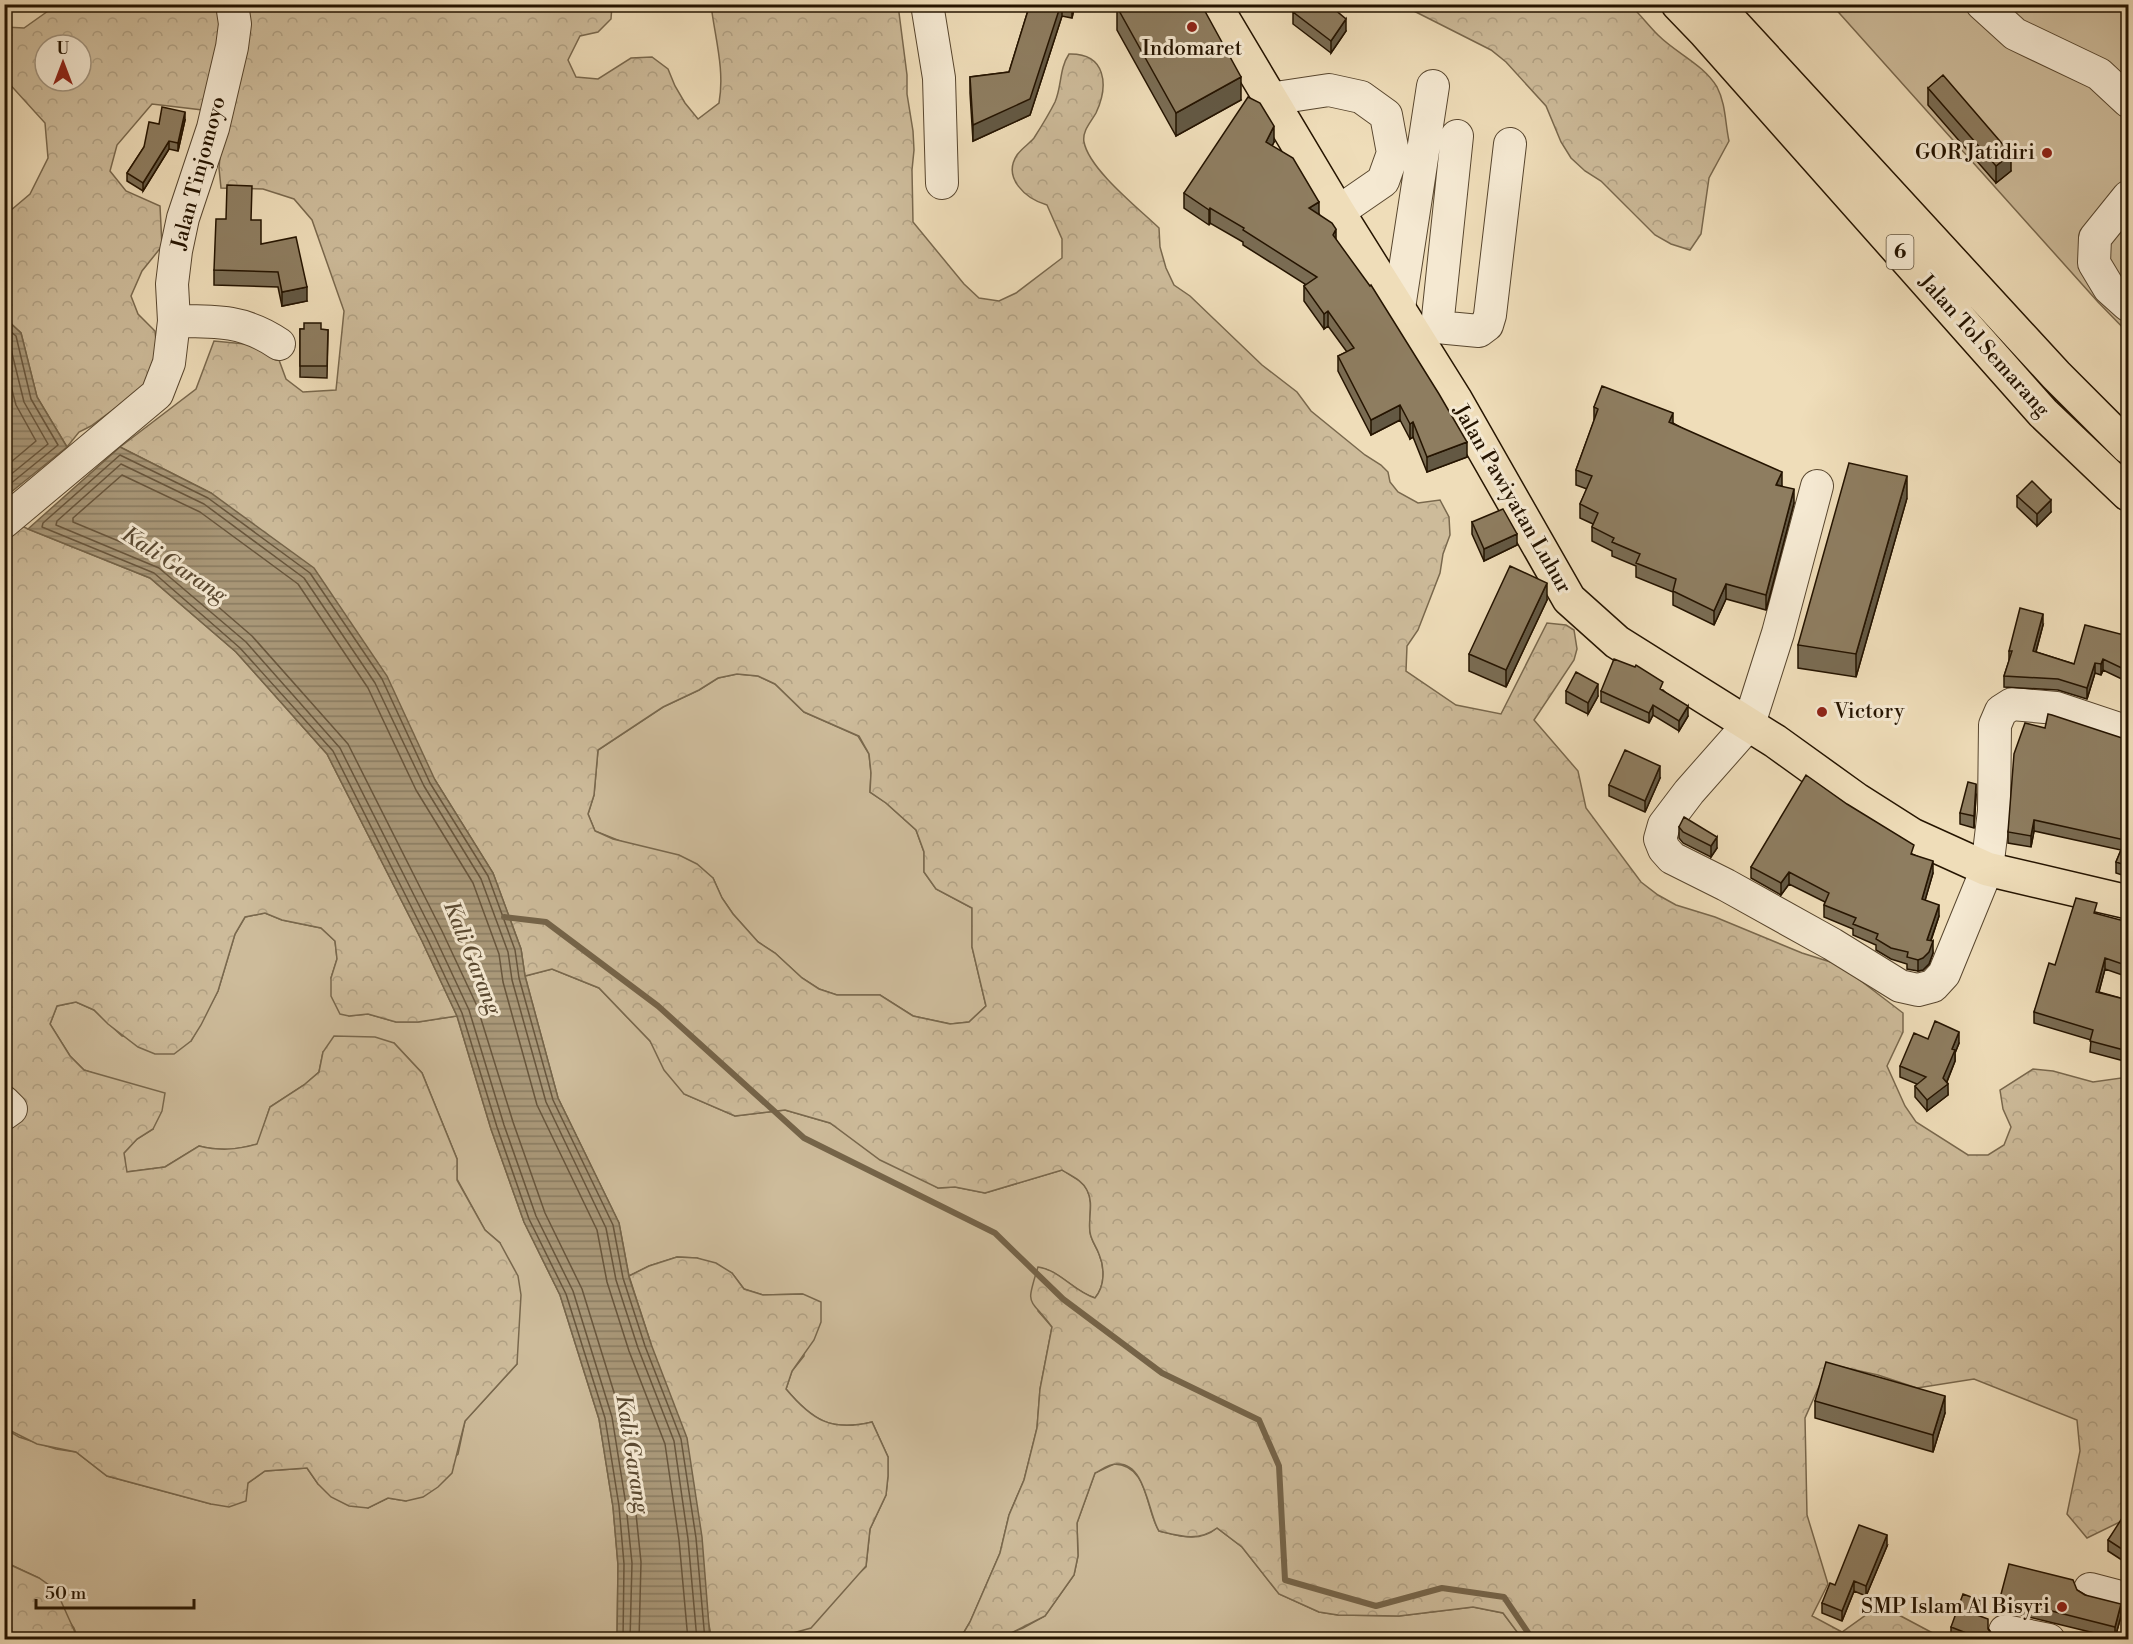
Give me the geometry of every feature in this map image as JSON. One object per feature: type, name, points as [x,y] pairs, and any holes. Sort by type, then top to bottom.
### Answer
[{"type":"main road","name":"Jalan Tol Semarang","points":[[1678,4],[2043,413],[2128,494]]},
{"type":"main road","name":"Jalan Tol Semarang","points":[[1715,4],[2056,375],[2128,447]]},
{"type":"main road","name":"Jalan Pawiyatan Luhur","points":[[1223,9],[1270,99],[1338,212],[1399,308],[1428,334],[1455,399],[1569,599],[1617,642],[1749,724],[1857,800],[1912,835],[1987,869],[2128,902]]},
{"type":"street","name":"Jalan Tinjomoyo","points":[[4,522],[157,394],[169,363],[174,321],[172,284],[176,251],[183,218],[213,128],[227,70],[235,24],[232,4]]},
{"type":"street","points":[[927,4],[939,78],[942,183]]},
{"type":"street","points":[[1982,4],[2015,34],[2099,74],[2128,101]]},
{"type":"street","points":[[1399,308],[1433,86]]},
{"type":"street","points":[[1270,99],[1329,90],[1361,97],[1386,115],[1393,153],[1383,181],[1338,212]]},
{"type":"street","points":[[1457,136],[1428,334],[1479,331],[1487,325],[1510,144]]},
{"type":"street","points":[[2128,197],[2095,238],[2094,263],[2109,288],[2128,305]]},
{"type":"street","points":[[174,321],[214,321],[243,326],[264,334],[279,344]]},
{"type":"street","points":[[1817,486],[1778,633],[1749,724],[1689,792],[1664,825],[1660,839],[1664,849],[1672,858],[1832,944],[1900,986],[1918,990],[1933,986],[1944,974],[1987,869],[1994,811],[1995,725],[2001,711],[2012,704],[2056,708],[2128,732]]},
{"type":"street","points":[[4,1102],[11,1108],[4,1114]]},
{"type":"street","points":[[2090,1589],[2128,1599]]},
{"type":"street","points":[[2005,1631],[2049,1640]]},
{"type":"green space","points":[[494,4],[522,8],[538,4],[612,5],[611,19],[598,32],[580,36],[568,60],[576,77],[598,79],[631,58],[652,57],[668,69],[685,103],[698,119],[719,103],[721,91],[720,66],[711,5],[898,5],[913,131],[913,222],[964,284],[979,298],[999,301],[1016,293],[1062,258],[1062,239],[1047,205],[1031,198],[1018,186],[1012,172],[1013,164],[1017,155],[1034,138],[1055,102],[1069,54],[1091,59],[1097,65],[1103,82],[1096,113],[1084,134],[1088,153],[1104,176],[1159,228],[1160,247],[1174,285],[1190,296],[1262,365],[1297,392],[1311,411],[1365,455],[1381,465],[1388,472],[1390,482],[1398,492],[1418,503],[1440,500],[1449,517],[1450,535],[1443,554],[1440,573],[1418,630],[1407,646],[1406,671],[1456,705],[1501,714],[1547,623],[1566,625],[1574,630],[1577,649],[1574,660],[1534,720],[1578,771],[1586,808],[1641,882],[1676,905],[1715,917],[1802,953],[1840,965],[1903,1013],[1903,1032],[1887,1066],[1905,1106],[1916,1122],[1968,1155],[1988,1155],[2004,1145],[2011,1127],[2003,1109],[2000,1090],[2033,1069],[2053,1071],[2093,1082],[2128,1077],[2128,1518],[2087,1538],[2067,1514],[2080,1451],[2077,1420],[1974,1379],[1917,1388],[1878,1375],[1829,1364],[1805,1418],[1807,1515],[1828,1584],[1812,1616],[1842,1632],[1880,1605],[1944,1639],[1523,1640],[1503,1613],[1473,1607],[1399,1616],[1338,1615],[1319,1612],[1279,1594],[1242,1547],[1217,1528],[1196,1536],[1182,1536],[1159,1531],[1140,1479],[1126,1465],[1116,1464],[1095,1473],[1077,1523],[1078,1556],[1074,1575],[1045,1616],[999,1639],[960,1639],[970,1622],[1000,1553],[1009,1515],[1024,1480],[1037,1428],[1040,1389],[1052,1327],[1032,1301],[1031,1289],[1038,1267],[1053,1272],[1080,1291],[1095,1298],[1101,1288],[1102,1265],[1091,1235],[1090,1200],[1087,1190],[1079,1181],[1062,1170],[985,1193],[955,1187],[938,1188],[880,1160],[830,1123],[785,1110],[735,1116],[684,1094],[664,1070],[650,1041],[599,988],[552,969],[525,976],[521,949],[493,873],[435,780],[211,493],[120,447],[196,389],[214,341],[256,345],[279,360],[286,379],[303,392],[336,390],[344,311],[312,220],[294,199],[263,189],[221,188],[219,168],[221,146],[211,111],[152,104],[117,145],[110,171],[126,191],[160,206],[162,246],[142,271],[131,296],[138,314],[155,331],[158,360],[152,379],[91,426],[79,432],[67,447],[37,397],[21,333],[5,318],[4,216],[30,194],[48,158],[45,123],[5,79],[5,27],[24,28],[53,5]],"holes":[[[737,674],[758,676],[775,684],[804,712],[859,736],[869,754],[870,792],[916,830],[924,852],[924,872],[936,889],[972,908],[972,947],[986,1006],[969,1022],[950,1024],[913,1016],[880,995],[837,995],[819,989],[758,942],[733,914],[722,898],[713,878],[697,864],[679,855],[613,839],[595,831],[588,814],[594,795],[598,750],[663,707],[718,678]]]},
{"type":"green space","points":[[1402,5],[1630,5],[1665,42],[1705,72],[1717,87],[1722,100],[1729,141],[1709,178],[1701,234],[1690,250],[1671,244],[1655,235],[1601,181],[1571,158],[1561,142],[1546,106],[1506,62],[1491,50]]},
{"type":"green space","name":"GOR Jatidiri","points":[[1832,5],[2128,5],[2128,333],[2098,302]]},
{"type":"green space","points":[[4,517],[28,529],[150,578],[236,652],[327,754],[422,941],[457,1016],[418,1022],[396,1022],[368,1014],[349,1016],[340,1014],[331,996],[331,978],[337,959],[335,941],[321,928],[282,920],[265,913],[245,917],[235,934],[218,991],[201,1025],[191,1041],[174,1054],[155,1054],[138,1047],[94,1010],[76,1002],[57,1006],[50,1024],[70,1056],[84,1070],[165,1093],[162,1111],[153,1129],[137,1139],[124,1153],[127,1172],[165,1167],[199,1146],[228,1149],[257,1144],[270,1107],[304,1085],[319,1072],[323,1052],[334,1036],[375,1037],[394,1043],[422,1073],[457,1159],[457,1180],[485,1230],[500,1243],[518,1276],[521,1295],[517,1364],[465,1421],[452,1473],[438,1487],[423,1497],[406,1501],[388,1498],[368,1508],[349,1506],[331,1497],[307,1468],[265,1471],[248,1483],[246,1501],[229,1507],[107,1476],[76,1452],[37,1444],[5,1428]]},
{"type":"green space","points":[[737,674],[758,676],[775,684],[804,712],[858,736],[869,754],[870,792],[916,830],[924,852],[924,872],[936,889],[972,908],[972,947],[986,1006],[969,1022],[951,1024],[913,1016],[880,995],[837,995],[819,989],[758,942],[733,914],[722,898],[713,878],[595,831],[588,814],[594,795],[598,750],[663,707],[718,678]]},
{"type":"green space","points":[[265,913],[282,920],[321,928],[335,941],[337,959],[331,978],[349,1016],[368,1014],[396,1022],[418,1022],[457,1016],[491,1129],[524,1222],[560,1295],[599,1419],[613,1507],[618,1565],[617,1639],[78,1639],[74,1628],[39,1578],[5,1562],[4,1428],[19,1437],[56,1449],[76,1452],[107,1476],[211,1504],[265,1471],[307,1468],[318,1484],[368,1508],[388,1498],[406,1501],[458,1454],[465,1421],[517,1364],[500,1243],[485,1230],[457,1179],[457,1159],[422,1073],[394,1043],[323,1052],[319,1072],[304,1085],[270,1107],[258,1144],[228,1149],[199,1146],[165,1167],[126,1172],[124,1153],[137,1139],[153,1129],[104,1077],[84,1070],[70,1056],[50,1024],[57,1006],[76,1002],[94,1010],[122,1036],[191,1041],[218,991],[235,934],[245,917]]},
{"type":"green space","points":[[552,969],[599,988],[650,1041],[684,1094],[735,1116],[785,1110],[830,1123],[938,1188],[955,1187],[985,1193],[1062,1170],[1085,1186],[1090,1200],[1092,1241],[1102,1265],[1101,1288],[1095,1298],[1080,1291],[1053,1272],[1038,1268],[1038,1311],[1052,1327],[1040,1389],[1037,1428],[1024,1480],[1009,1515],[1000,1553],[970,1622],[960,1639],[739,1639],[754,1634],[793,1633],[866,1567],[870,1529],[886,1495],[888,1457],[872,1422],[845,1425],[823,1421],[805,1409],[786,1389],[792,1371],[804,1356],[802,1294],[763,1295],[744,1289],[732,1273],[697,1258],[677,1257],[649,1266],[629,1276],[619,1223],[558,1098],[525,976]]},
{"type":"green space","points":[[677,1257],[697,1258],[716,1263],[732,1273],[744,1289],[763,1295],[803,1294],[821,1302],[821,1322],[814,1340],[792,1371],[786,1389],[805,1409],[823,1421],[845,1425],[872,1422],[888,1457],[886,1495],[870,1529],[866,1566],[811,1628],[793,1633],[754,1634],[739,1639],[710,1639],[651,1344],[629,1276],[649,1266]]},
{"type":"green space","points":[[1114,1464],[1125,1466],[1140,1480],[1159,1531],[1196,1537],[1210,1533],[1217,1528],[1242,1547],[1279,1594],[1319,1612],[1338,1615],[1399,1616],[1473,1607],[1503,1613],[1523,1639],[999,1640],[1045,1616],[1074,1575],[1078,1556],[1077,1523],[1095,1473]]},
{"type":"green space","points":[[4,1562],[39,1578],[56,1590],[78,1639],[5,1639]]},
{"type":"water","points":[[5,318],[21,333],[37,397],[67,447],[5,497]]},
{"type":"water","name":"Kali Garang","points":[[120,447],[211,493],[314,568],[387,676],[435,780],[493,873],[521,949],[525,976],[558,1098],[619,1223],[629,1277],[651,1344],[687,1438],[702,1537],[710,1639],[617,1639],[618,1565],[613,1507],[599,1419],[560,1295],[524,1222],[491,1129],[457,1016],[422,941],[327,754],[236,652],[150,578],[28,529]]},
{"type":"building","points":[[1030,4],[1061,4],[1030,99],[973,125],[970,77],[1009,72]]},
{"type":"building","points":[[1122,4],[1201,4],[1241,77],[1176,113],[1117,7]]},
{"type":"building","points":[[1297,4],[1328,4],[1346,19],[1331,41],[1293,12]]},
{"type":"building","points":[[1943,75],[2011,154],[1996,166],[1928,88]]},
{"type":"building","points":[[1248,97],[1260,103],[1274,126],[1266,142],[1293,158],[1319,202],[1309,208],[1332,223],[1336,229],[1333,235],[1371,285],[1467,442],[1427,457],[1413,422],[1410,424],[1400,405],[1371,420],[1338,356],[1354,348],[1328,311],[1324,314],[1304,286],[1317,277],[1243,230],[1244,228],[1210,208],[1209,210],[1184,193]]},
{"type":"building","points":[[162,107],[185,112],[178,143],[169,141],[143,183],[127,173],[144,147],[149,122],[159,124]]},
{"type":"building","points":[[227,185],[252,186],[251,220],[261,220],[261,244],[296,237],[307,287],[282,292],[278,272],[214,270],[216,219],[226,219]]},
{"type":"building","points":[[304,323],[321,323],[321,329],[328,330],[327,366],[300,366],[300,329],[304,329]]},
{"type":"building","points":[[1602,386],[1673,413],[1669,422],[1782,472],[1776,485],[1794,489],[1766,595],[1726,584],[1714,611],[1673,591],[1676,579],[1636,563],[1640,554],[1612,542],[1614,538],[1592,527],[1598,513],[1580,504],[1592,476],[1576,470],[1598,409],[1594,407]]},
{"type":"building","points":[[1849,463],[1907,476],[1856,654],[1798,645]]},
{"type":"building","points":[[2032,481],[2051,500],[2037,514],[2017,496]]},
{"type":"building","points":[[1503,509],[1517,534],[1484,549],[1472,522]]},
{"type":"building","points":[[1510,566],[1547,583],[1506,670],[1469,654]]},
{"type":"building","points":[[2020,608],[2043,614],[2033,651],[2074,664],[2085,625],[2128,636],[2128,671],[2103,659],[2101,664],[2095,663],[2087,688],[2058,679],[2004,676],[2012,651],[2009,651]]},
{"type":"building","points":[[1614,659],[1635,667],[1636,665],[1663,682],[1660,689],[1688,706],[1679,721],[1653,705],[1649,713],[1601,691]]},
{"type":"building","points":[[1576,672],[1598,684],[1588,703],[1566,691]]},
{"type":"building","points":[[2048,714],[2128,739],[2128,866],[2116,862],[2125,840],[2034,820],[2031,836],[2008,832],[2014,754],[2025,723],[2045,728]]},
{"type":"building","points":[[1625,750],[1660,766],[1645,801],[1609,785]]},
{"type":"building","points":[[1806,775],[1847,804],[1914,845],[1911,854],[1933,861],[1922,899],[1939,905],[1927,940],[1933,941],[1929,952],[1923,958],[1918,960],[1907,957],[1908,952],[1891,948],[1876,939],[1878,934],[1853,924],[1856,918],[1824,905],[1829,893],[1789,872],[1781,883],[1751,867]]},
{"type":"building","points":[[1968,782],[1976,784],[1974,816],[1960,813]]},
{"type":"building","points":[[1684,817],[1717,837],[1711,846],[1683,832],[1679,827]]},
{"type":"building","points":[[2076,898],[2097,903],[2094,913],[2128,922],[2122,945],[2128,947],[2128,966],[2105,958],[2096,992],[2128,1000],[2128,1036],[2124,1050],[2090,1041],[2093,1030],[2034,1012],[2049,963],[2055,965]]},
{"type":"building","points":[[1935,1021],[1959,1032],[1952,1049],[1955,1050],[1943,1078],[1948,1084],[1927,1100],[1915,1086],[1926,1077],[1900,1066],[1914,1033],[1928,1039]]},
{"type":"building","points":[[1826,1362],[1945,1396],[1933,1435],[1815,1401]]},
{"type":"building","points":[[2126,1512],[2128,1514],[2128,1553],[2108,1540]]},
{"type":"building","points":[[1859,1525],[1887,1535],[1866,1586],[1854,1581],[1842,1611],[1822,1603],[1830,1583],[1835,1585]]},
{"type":"building","name":"SMP Islam Al Bisyri","points":[[2009,1564],[2073,1580],[2077,1590],[2085,1595],[2121,1604],[2115,1627],[2000,1598]]},
{"type":"building","points":[[1963,1594],[1982,1601],[1977,1615],[1988,1619],[1988,1629],[1999,1640],[1984,1640],[1951,1627]]},
{"type":"waterway","points":[[504,917],[546,922],[658,1006],[804,1138],[995,1233],[1063,1299],[1162,1373],[1259,1420],[1279,1466],[1285,1580],[1376,1606],[1442,1588],[1504,1597],[1533,1640]]},
{"type":"place","name":"Indomaret","points":[[1192,27]]},
{"type":"place","name":"GOR Jatidiri","points":[[2047,153]]},
{"type":"place","name":"Victory","points":[[1822,712]]},
{"type":"place","name":"SMP Islam Al Bisyri","points":[[2062,1607]]}]
